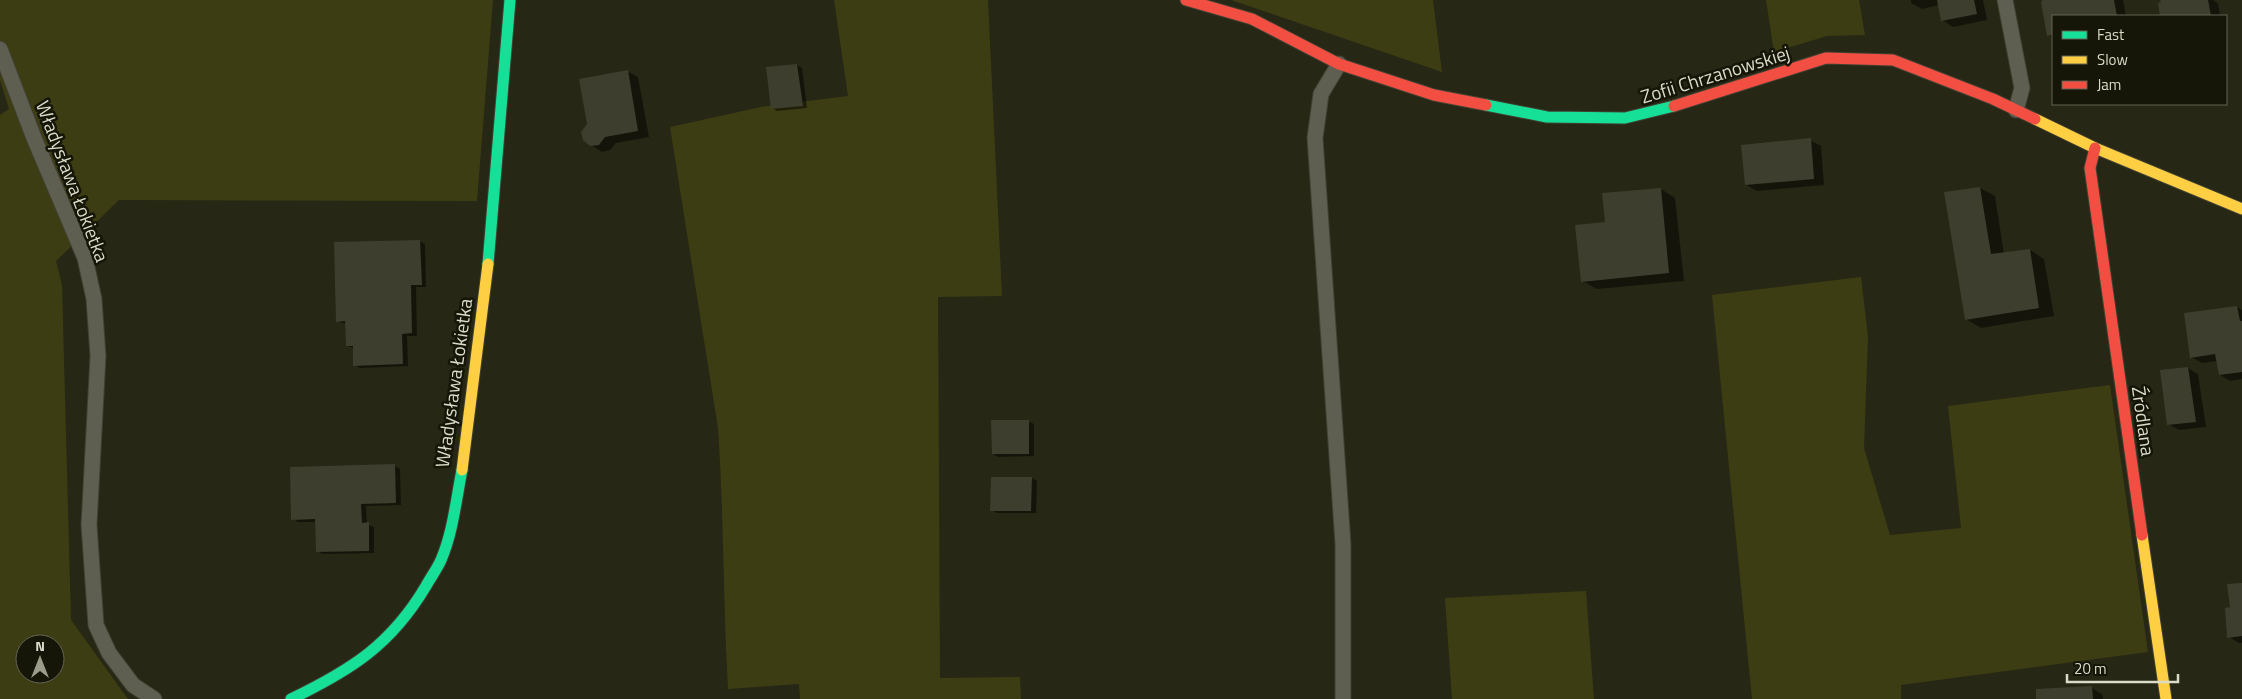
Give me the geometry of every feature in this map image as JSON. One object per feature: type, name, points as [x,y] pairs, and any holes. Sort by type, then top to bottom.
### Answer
[{"type":"street","name":"Władysława Łokietka","points":[[290,699],[331,680],[376,649],[413,607],[441,560],[453,517],[466,449],[487,276],[510,0]]},
{"type":"street","name":"Zofii Chrzanowskiej","points":[[1186,0],[1252,19],[1339,64],[1434,95],[1547,118],[1625,118],[1692,102],[1826,58],[1893,60],[2016,110],[2095,148],[2242,209]]},
{"type":"street","name":"Źródlana","points":[[2095,148],[2090,168],[2166,699]]},
{"type":"lane","points":[[2006,0],[2022,88],[2016,110]]},
{"type":"lane","name":"Władysława Łokietka","points":[[0,49],[34,138],[85,258],[94,299],[98,356],[89,525],[96,625],[109,653],[133,684],[154,699]]},
{"type":"lane","points":[[1339,64],[1320,94],[1315,138],[1343,544],[1342,699]]},
{"type":"shaded area","points":[[0,0],[493,0],[477,201],[119,200],[56,261],[62,285],[71,620],[128,699],[0,699],[0,115],[9,109],[0,80]]},
{"type":"shaded area","points":[[834,0],[988,0],[1002,296],[938,297],[940,678],[1020,677],[1021,699],[800,699],[799,684],[728,689],[718,428],[670,127],[761,107],[848,96]]},
{"type":"shaded area","points":[[1231,0],[1433,0],[1442,72]]},
{"type":"shaded area","points":[[1766,0],[1859,0],[1865,35],[1827,36],[1774,52]]},
{"type":"shaded area","points":[[1861,277],[1868,337],[1864,448],[1890,535],[1961,528],[1948,406],[2110,385],[2148,652],[1901,685],[1901,699],[1752,699],[1712,295]]},
{"type":"shaded area","points":[[1586,591],[1594,699],[1452,699],[1445,598]]},
{"type":"building","points":[[1937,0],[1974,0],[1977,14],[1941,21]]},
{"type":"building","points":[[2043,0],[2114,0],[2117,15],[2052,15],[2052,35],[2047,36],[2041,2]]},
{"type":"building","points":[[2160,0],[2208,0],[2211,15],[2160,15],[2158,3],[2161,2]]},
{"type":"building","points":[[797,64],[803,106],[771,109],[766,67]]},
{"type":"building","points":[[628,70],[638,131],[605,137],[599,145],[590,146],[583,140],[581,132],[587,124],[579,79]]},
{"type":"building","points":[[1811,138],[1814,179],[1745,185],[1741,145]]},
{"type":"building","points":[[1980,187],[1991,254],[2030,249],[2039,308],[1965,320],[1944,192]]},
{"type":"building","points":[[1661,188],[1669,273],[1581,282],[1575,225],[1605,222],[1602,193]]},
{"type":"building","points":[[420,240],[422,285],[411,285],[412,333],[402,334],[403,364],[353,366],[353,346],[346,346],[345,321],[336,322],[334,242]]},
{"type":"building","points":[[2237,306],[2240,321],[2242,321],[2242,372],[2219,375],[2215,354],[2190,358],[2184,313]]},
{"type":"building","points":[[2188,367],[2196,422],[2167,425],[2160,370]]},
{"type":"building","points":[[991,420],[1029,420],[1029,454],[992,454]]},
{"type":"building","points":[[395,464],[396,503],[361,504],[362,523],[369,522],[369,551],[316,552],[315,519],[291,520],[290,467]]},
{"type":"building","points":[[991,477],[1032,477],[1031,511],[990,511]]},
{"type":"building","points":[[2242,583],[2242,636],[2227,638],[2225,608],[2230,607],[2227,584]]},
{"type":"building","points":[[2092,686],[2093,699],[2036,699],[2036,689]]},
{"type":"traffic: fast","points":[[488,264],[510,0]]},
{"type":"traffic: fast","points":[[1486,105],[1547,117],[1625,118],[1674,106]]},
{"type":"traffic: fast","points":[[291,699],[351,666],[368,654],[384,640],[413,607],[438,567],[445,549],[462,470]]},
{"type":"traffic: slow","points":[[2035,119],[2095,148],[2242,209]]},
{"type":"traffic: slow","points":[[462,470],[488,264]]},
{"type":"traffic: slow","points":[[2142,535],[2166,699]]},
{"type":"traffic: jam","points":[[1186,0],[1252,19],[1339,64],[1434,95],[1486,105]]},
{"type":"traffic: jam","points":[[1674,106],[1826,58],[1893,60],[1993,99],[2035,119]]},
{"type":"traffic: jam","points":[[2095,148],[2090,168],[2142,535]]}]
